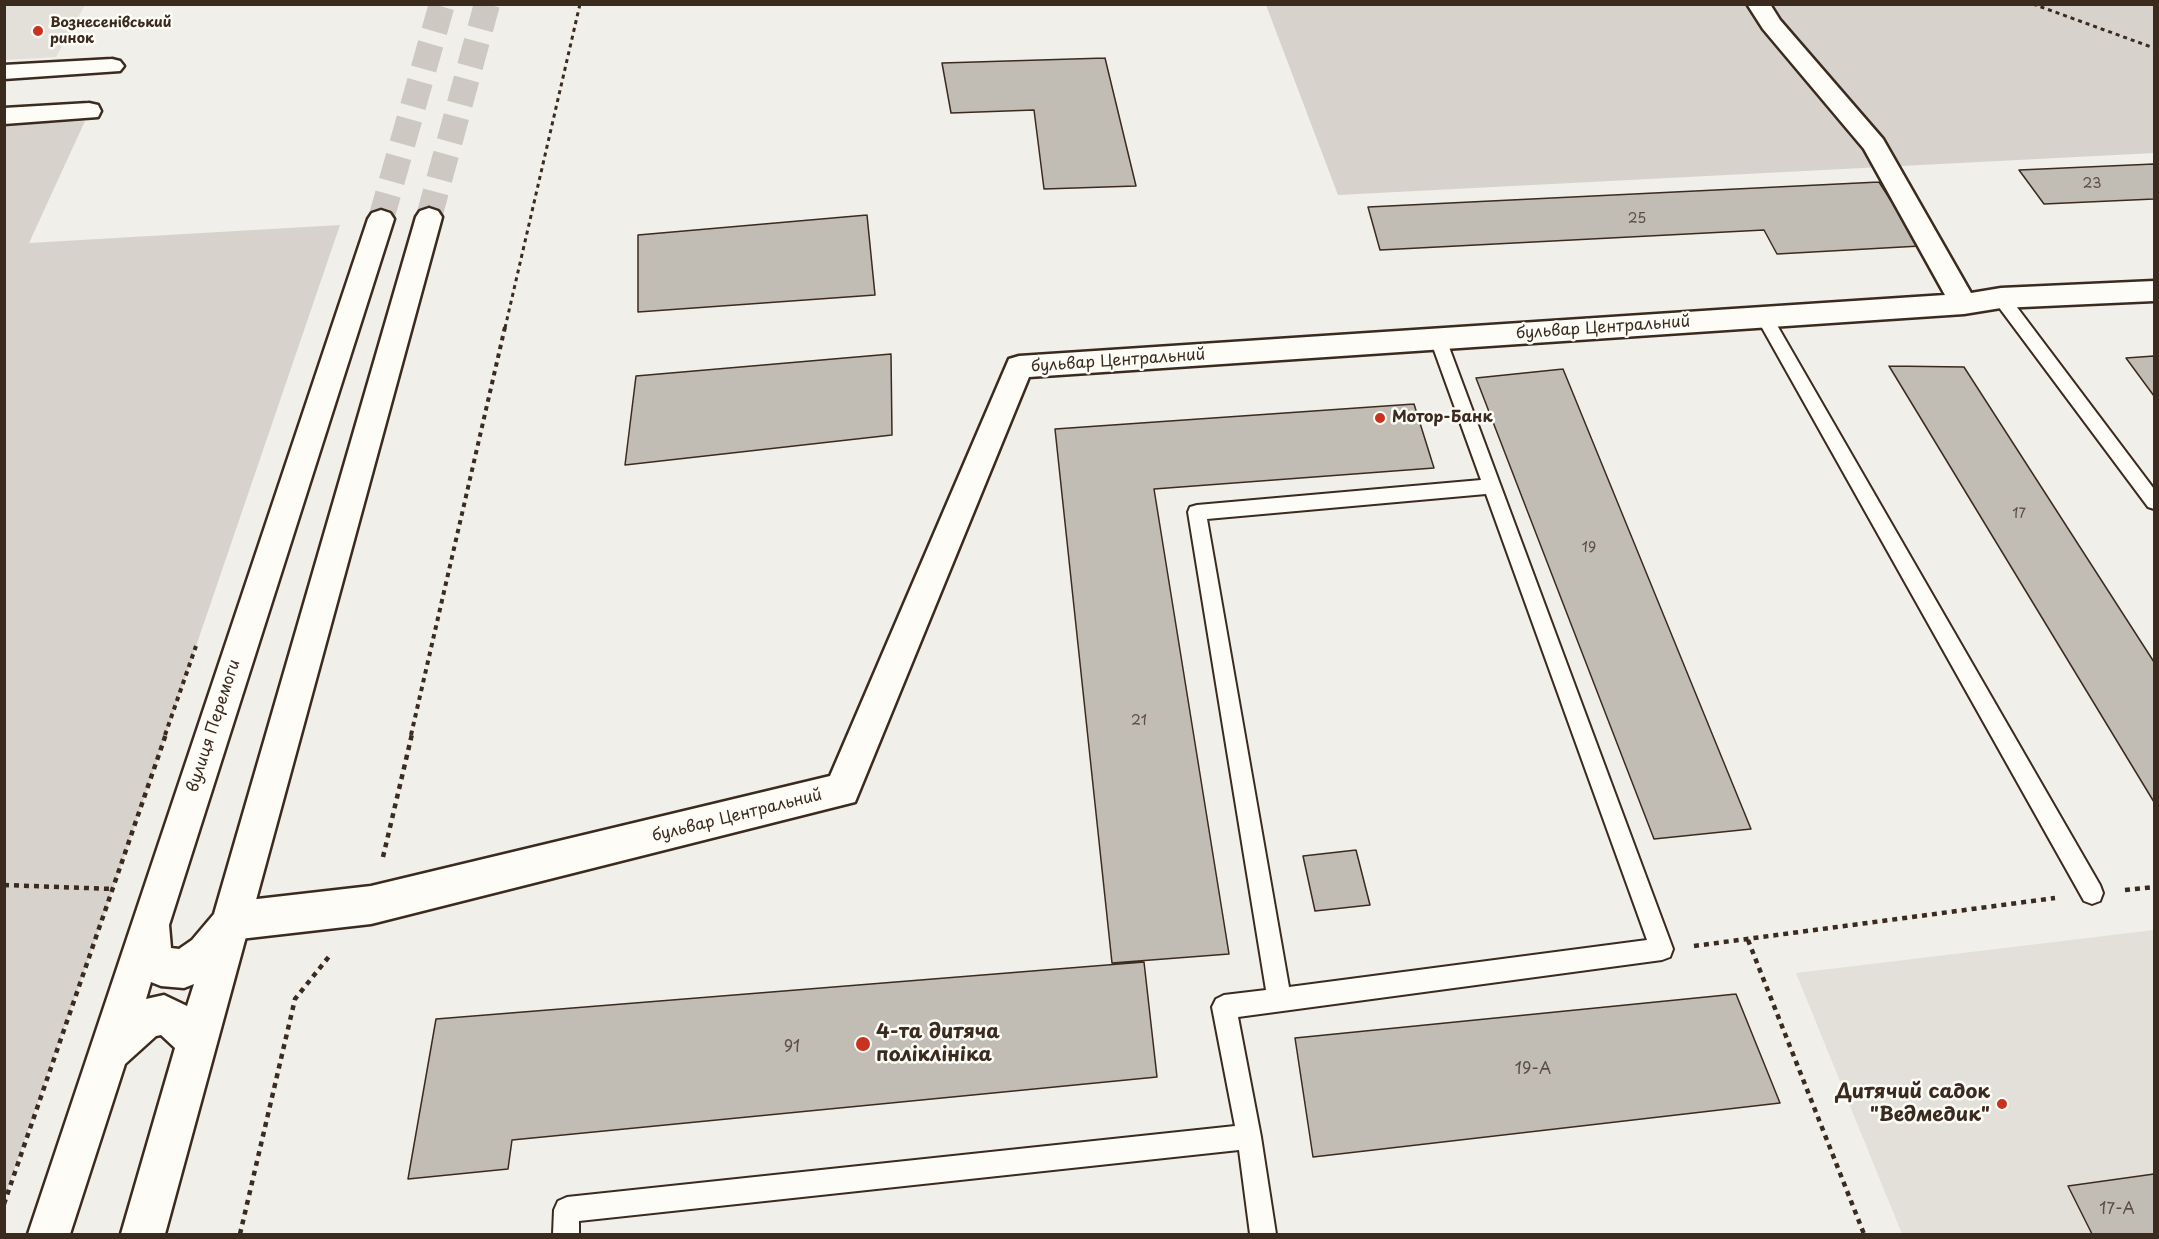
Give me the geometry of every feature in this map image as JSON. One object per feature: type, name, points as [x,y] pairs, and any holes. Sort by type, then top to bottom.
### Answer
[{"type":"street","points":[[1758,4],[1771,24],[1874,145],[1964,304]]},
{"type":"street","points":[[4,72],[112,66]]},
{"type":"street","points":[[4,116],[89,111]]},
{"type":"street","points":[[143,1234],[429,217]]},
{"type":"street","name":"вулиця Перемоги","points":[[49,1234],[381,219]]},
{"type":"street","name":"бульвар Центральний","points":[[231,921],[371,905],[843,790],[1019,367],[1964,304],[2001,298],[2154,291]]},
{"type":"street","points":[[150,922],[152,954],[160,967],[184,969],[206,954],[231,921]]},
{"type":"street","points":[[109,1051],[147,1018],[165,1015],[178,1023],[198,1042]]},
{"type":"lane","points":[[2001,298],[2154,502]]},
{"type":"lane","points":[[1764,317],[2092,893]]},
{"type":"lane","points":[[1263,1234],[1249,1137],[1224,1007],[1662,949],[1438,339]]},
{"type":"lane","points":[[1279,999],[1197,512],[1491,486]]},
{"type":"lane","points":[[566,1234],[567,1210],[1249,1137]]},
{"type":"path","points":[[240,1234],[295,999],[371,905],[580,4]]},
{"type":"path","points":[[2032,4],[2154,48]]},
{"type":"path","points":[[4,1204],[198,641]]},
{"type":"path","points":[[4,885],[113,889]]},
{"type":"path","points":[[1662,949],[1748,940],[2092,893],[2154,887]]},
{"type":"path","points":[[1748,940],[1863,1234]]},
{"type":"shaded area","name":"Вознесенівський ринок","points":[[5,4],[85,5],[56,57],[5,60]]},
{"type":"shaded area","points":[[1266,5],[2154,5],[2154,153],[1338,195]]},
{"type":"shaded area","points":[[85,121],[29,243],[340,225],[113,889],[5,1196],[5,125]]},
{"type":"shaded area","name":"Дитячий садок \"Ведмедик\"","points":[[2154,930],[2154,1234],[1902,1234],[1796,973]]},
{"type":"building","points":[[1105,58],[1136,186],[1044,189],[1034,110],[951,113],[942,63]]},
{"type":"building","points":[[2154,164],[2154,199],[2044,204],[2019,170]]},
{"type":"building","points":[[1879,182],[1920,246],[1777,254],[1764,230],[1380,250],[1368,207]]},
{"type":"building","points":[[867,215],[875,295],[638,312],[638,235]]},
{"type":"building","points":[[891,354],[892,435],[625,465],[636,376]]},
{"type":"building","points":[[2154,356],[2154,396],[2126,358]]},
{"type":"building","points":[[1889,366],[1964,367],[2154,662],[2154,802]]},
{"type":"building","points":[[1563,369],[1751,829],[1654,839],[1476,378]]},
{"type":"building","points":[[1414,404],[1434,468],[1154,489],[1229,954],[1112,963],[1055,429]]},
{"type":"building","points":[[1356,850],[1370,905],[1315,911],[1303,856]]},
{"type":"building","points":[[1144,962],[1157,1077],[512,1140],[508,1169],[408,1179],[436,1019]]},
{"type":"building","points":[[1736,994],[1780,1103],[1313,1157],[1295,1038]]},
{"type":"building","points":[[2154,1174],[2154,1234],[2092,1234],[2068,1186]]},
{"type":"tunnel","points":[[381,219],[442,4]]},
{"type":"tunnel","points":[[429,217],[487,4]]},
{"type":"place","name":"Вознесенівський ринок","points":[[38,31]]},
{"type":"place","name":"Мотор-Банк","points":[[1380,418]]},
{"type":"place","name":"4-та дитяча поліклініка","points":[[863,1044]]},
{"type":"place","name":"Дитячий садок \"Ведмедик\"","points":[[2002,1104]]}]
